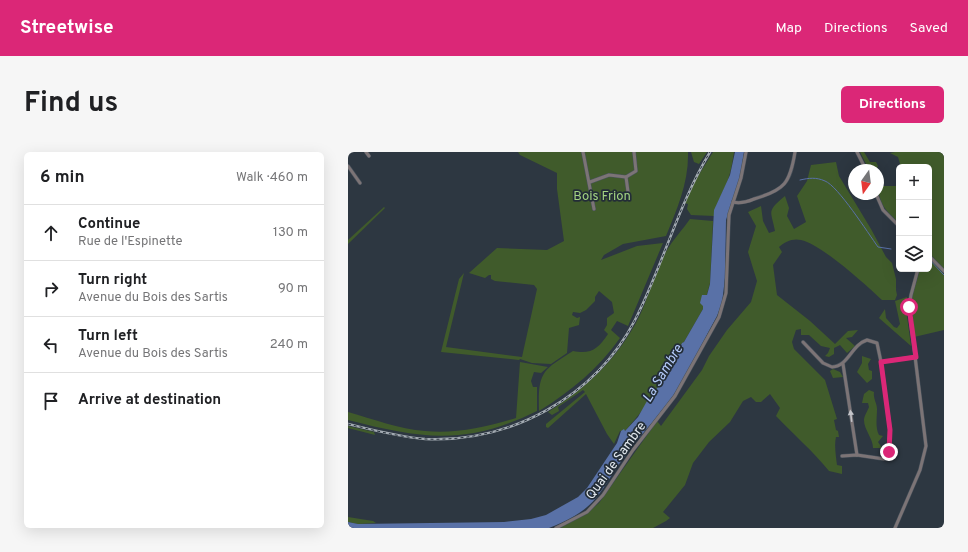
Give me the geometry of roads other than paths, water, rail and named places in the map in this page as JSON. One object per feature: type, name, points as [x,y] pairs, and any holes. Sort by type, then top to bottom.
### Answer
[{"type":"street","points":[[366,152],[369,156]]},
{"type":"street","points":[[583,152],[594,209]]},
{"type":"street","points":[[590,182],[609,175],[626,177],[636,171],[634,152]]},
{"type":"street","name":"Quai de Sambre","points":[[556,528],[579,517],[595,504],[633,450],[665,410],[682,384],[723,307],[727,280],[728,224],[741,178],[746,152]]},
{"type":"street","points":[[733,202],[741,203],[754,200],[775,191],[782,186],[792,171],[795,152]]},
{"type":"street","points":[[857,152],[863,164]]},
{"type":"street","points":[[348,166],[360,183]]},
{"type":"street","points":[[626,177],[629,199]]},
{"type":"street","points":[[879,200],[883,210],[896,223]]},
{"type":"street","points":[[932,259],[944,271]]},
{"type":"street","points":[[895,528],[920,470],[926,451],[926,437],[909,307],[917,272]]},
{"type":"street","points":[[803,342],[826,365],[832,367],[843,364],[855,348],[867,340],[877,343],[890,430],[888,457],[884,459],[857,455],[842,456]]},
{"type":"street","points":[[881,362],[916,357]]},
{"type":"street","points":[[843,364],[857,455]]},
{"type":"water","name":"La Sambre","points":[[735,152],[744,152],[740,178],[726,220],[725,278],[722,303],[717,316],[675,393],[628,452],[604,488],[589,505],[566,521],[549,528],[348,528],[348,522],[358,524],[504,522],[531,519],[546,515],[578,497],[587,488],[617,443],[621,431],[624,429],[625,431],[638,417],[647,401],[670,369],[682,343],[703,309],[703,306],[700,303],[702,295],[707,295],[710,284],[714,210],[730,175]]},
{"type":"waterway","points":[[800,180],[816,178],[831,185],[845,200],[878,247],[891,249]]},
{"type":"waterway","points":[[932,262],[944,275]]},
{"type":"railway","points":[[348,424],[406,437],[425,439],[457,438],[488,433],[519,423],[547,410],[574,393],[597,372],[618,347],[635,320],[689,193],[710,152]]},
{"type":"park label","name":"Bois Frion","points":[[602,195]]}]
